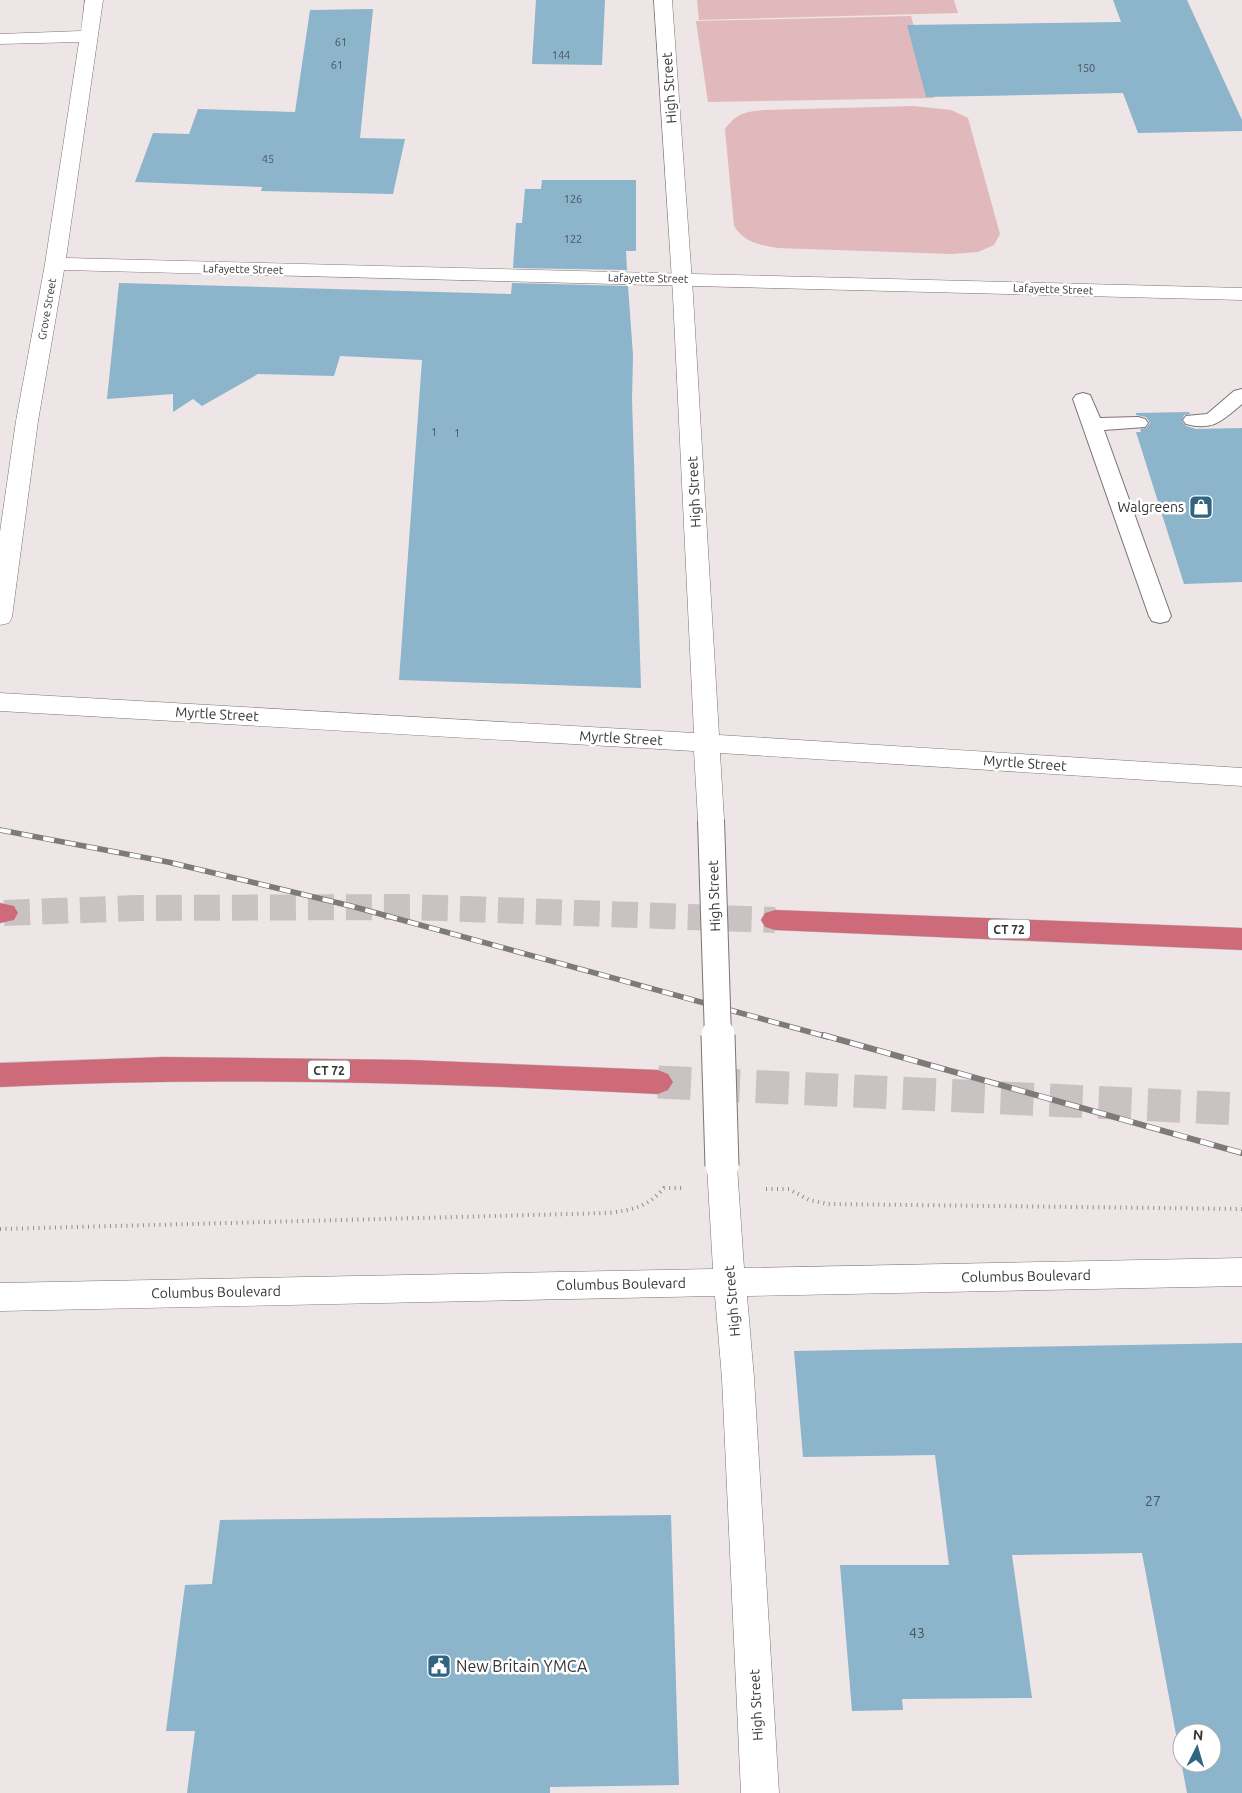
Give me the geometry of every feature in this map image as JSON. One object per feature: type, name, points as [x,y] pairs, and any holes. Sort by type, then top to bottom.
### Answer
[{"type":"highway","name":"CT 72","points":[[775,920],[1242,939]]},
{"type":"highway","name":"CT 72","points":[[0,1075],[145,1069],[253,1068],[495,1074],[658,1082]]},
{"type":"street","name":"Grove Street","points":[[0,617],[26,421],[55,264],[94,0]]},
{"type":"street","name":"High Street","points":[[663,0],[709,743],[722,1166],[739,1394],[760,1793]]},
{"type":"street","points":[[0,39],[88,36]]},
{"type":"street","name":"Lafayette Street","points":[[55,264],[1242,294]]},
{"type":"street","name":"Myrtle Street","points":[[0,702],[709,743],[1242,777]]},
{"type":"street","name":"Columbus Boulevard","points":[[0,1297],[1242,1272]]},
{"type":"lane","points":[[1193,420],[1212,420],[1241,395]]},
{"type":"lane","points":[[1084,399],[1160,616]]},
{"type":"lane","points":[[1093,424],[1138,423]]},
{"type":"path","points":[[0,1229],[608,1213],[647,1206],[655,1200],[664,1188]]},
{"type":"path","points":[[789,1189],[809,1200],[828,1204],[1242,1208]]},
{"type":"shaded area","points":[[697,0],[954,0],[958,13],[699,20]]},
{"type":"shaded area","points":[[911,16],[934,98],[708,102],[696,21]]},
{"type":"shaded area","points":[[914,106],[951,110],[968,118],[1000,234],[994,245],[978,252],[953,254],[777,248],[758,244],[747,239],[734,226],[725,129],[738,116],[765,110]]},
{"type":"building","points":[[536,0],[605,0],[602,65],[532,64]]},
{"type":"building","points":[[1113,0],[1187,0],[1242,120],[1242,131],[1138,133],[1123,93],[926,97],[907,25],[1121,22]]},
{"type":"building","points":[[373,9],[360,138],[405,139],[393,194],[261,191],[262,187],[135,182],[153,133],[189,134],[198,109],[295,112],[310,10]]},
{"type":"building","points":[[542,180],[636,180],[636,251],[626,251],[627,270],[513,268],[516,223],[522,223],[525,189],[541,189]]},
{"type":"building","points":[[119,283],[511,294],[512,283],[628,286],[633,355],[632,399],[641,688],[399,680],[422,360],[340,356],[334,376],[258,374],[202,406],[193,399],[173,412],[173,394],[107,399]]},
{"type":"building","name":"Walgreens","points":[[1189,412],[1190,414],[1184,415],[1182,421],[1186,426],[1196,429],[1242,428],[1242,582],[1184,584],[1136,432],[1141,432],[1140,429],[1146,428],[1150,423],[1146,417],[1136,415],[1136,413]]},
{"type":"building","points":[[1242,1343],[1242,1793],[1187,1793],[1183,1773],[1222,1773],[1222,1723],[1174,1723],[1142,1553],[1012,1555],[1032,1698],[902,1699],[903,1710],[852,1711],[840,1565],[949,1565],[935,1455],[803,1457],[794,1351]]},
{"type":"building","name":"New Britain YMCA","points":[[671,1515],[679,1785],[550,1787],[550,1793],[187,1793],[195,1731],[166,1731],[185,1585],[212,1584],[220,1520]]},
{"type":"tunnel","points":[[4,913],[137,908],[410,907],[775,920]]},
{"type":"tunnel","points":[[658,1082],[1242,1109]]},
{"type":"railway","points":[[0,830],[168,862],[351,906],[828,1037]]},
{"type":"railway","points":[[823,1035],[1242,1153]]},
{"type":"place","name":"Walgreens","points":[[1201,507]]},
{"type":"place","name":"New Britain YMCA","points":[[439,1666]]}]
